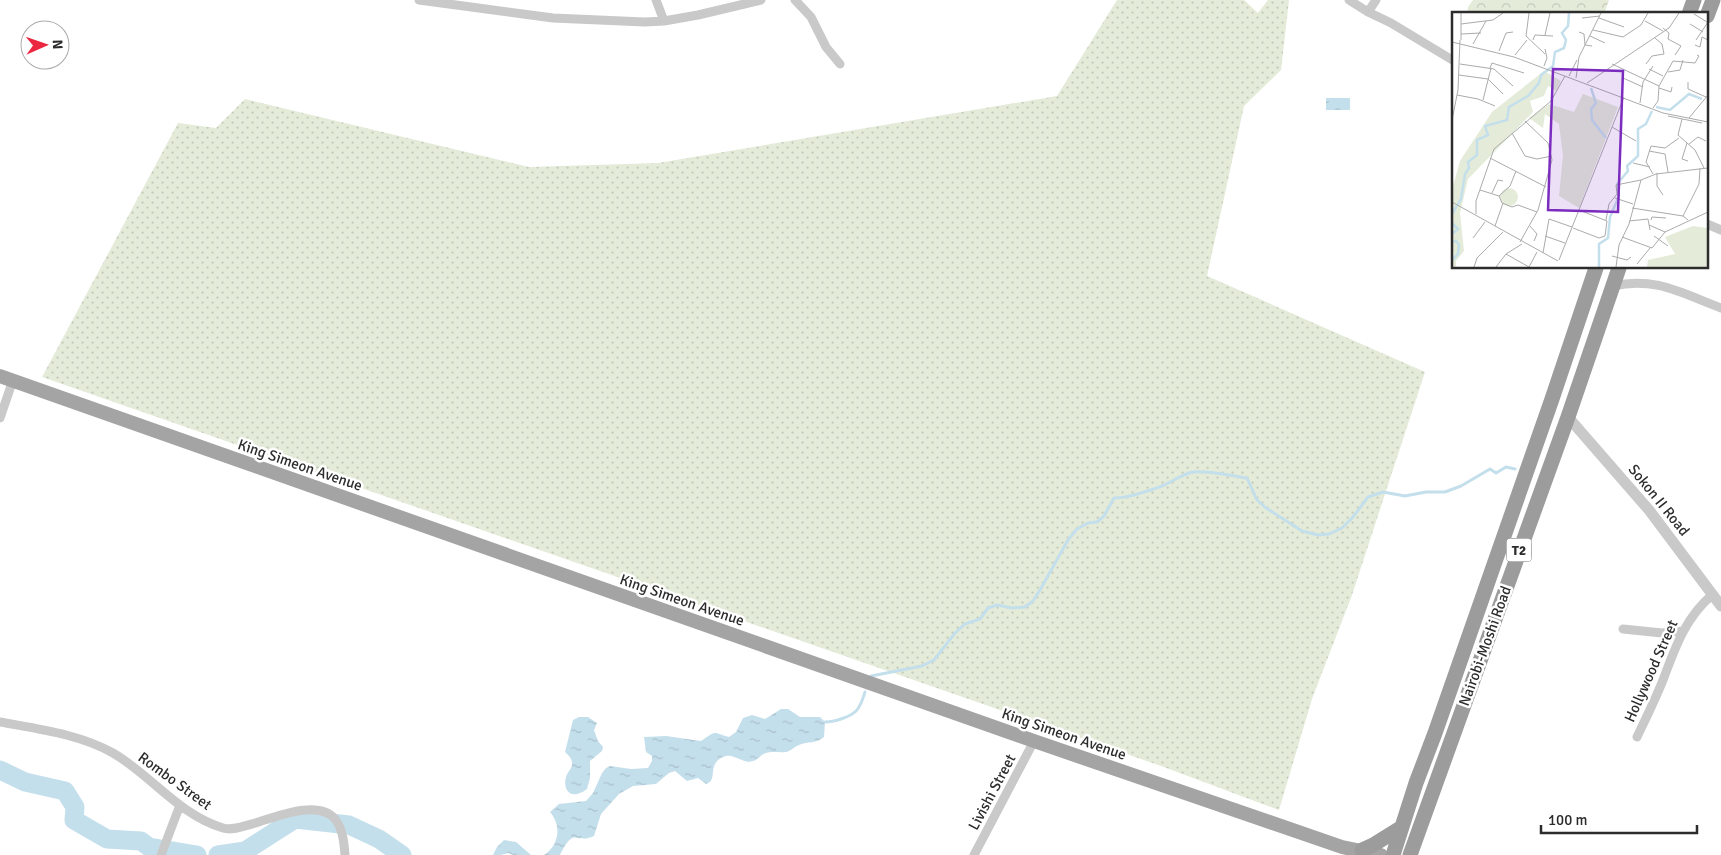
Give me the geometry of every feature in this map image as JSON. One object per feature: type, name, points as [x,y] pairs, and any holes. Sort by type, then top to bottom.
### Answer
[{"type":"highway","points":[[1690,12],[1694,0]]},
{"type":"highway","points":[[1708,13],[1713,0]]},
{"type":"highway","name":"Nairobi-Moshi Road","points":[[1393,855],[1416,783],[1436,733],[1596,269]]},
{"type":"highway","name":"Nairobi-Moshi Road","points":[[1410,855],[1568,417],[1619,269]]},
{"type":"highway","points":[[1358,852],[1402,828]]},
{"type":"main road","name":"King Simeon Avenue","points":[[7,378],[1034,742],[1358,852],[1381,855]]},
{"type":"street","points":[[419,0],[554,18],[613,22],[664,21],[726,10],[761,0]]},
{"type":"street","points":[[656,0],[664,21]]},
{"type":"street","points":[[795,0],[811,17],[826,47],[840,64]]},
{"type":"street","points":[[1349,0],[1452,60]]},
{"type":"street","points":[[1368,12],[1376,0]]},
{"type":"street","points":[[1708,224],[1721,230]]},
{"type":"street","points":[[1613,286],[1630,282],[1652,283],[1682,292],[1721,308]]},
{"type":"street","points":[[0,418],[7,378]]},
{"type":"street","name":"Sokon II Road","points":[[1568,417],[1649,510],[1721,606]]},
{"type":"street","name":"Hollywood Street","points":[[1637,736],[1652,706],[1683,631],[1690,618],[1712,595]]},
{"type":"street","points":[[1623,629],[1662,633],[1683,631]]},
{"type":"street","name":"Rombo Street","points":[[0,722],[67,735],[95,744],[132,766],[194,815],[224,829],[237,828],[302,809],[325,812],[335,818],[343,836],[345,855]]},
{"type":"street","name":"Livishi Street","points":[[974,855],[1034,742]]},
{"type":"street","points":[[161,855],[180,805]]},
{"type":"green space","points":[[1117,0],[1244,0],[1258,13],[1268,0],[1289,0],[1281,70],[1244,106],[1207,276],[1425,372],[1352,595],[1312,699],[1279,810],[1161,766],[42,377],[178,123],[216,128],[245,99],[529,167],[658,163],[1057,96]]},
{"type":"green space","points":[[1473,0],[1609,0],[1605,12],[1467,12],[1468,7]]},
{"type":"water","points":[[1326,98],[1350,98],[1350,110],[1326,110]]},
{"type":"water","points":[[781,709],[788,709],[800,717],[820,717],[825,722],[824,737],[818,741],[799,745],[786,752],[764,754],[749,762],[731,756],[723,757],[715,764],[712,779],[706,784],[698,778],[687,781],[675,771],[669,773],[656,784],[633,786],[619,794],[601,814],[594,836],[583,839],[572,838],[560,855],[544,855],[553,846],[557,835],[556,823],[550,812],[559,804],[586,801],[593,793],[602,773],[610,766],[631,769],[648,768],[652,761],[652,756],[646,752],[644,737],[666,736],[701,741],[717,733],[729,737],[736,732],[743,718],[752,715],[765,719]]},
{"type":"water","points":[[579,717],[588,717],[597,723],[594,730],[598,741],[603,747],[602,751],[590,761],[590,778],[587,789],[580,793],[572,794],[567,791],[565,784],[572,760],[565,752],[573,720]]},
{"type":"water","points":[[504,840],[516,842],[531,855],[513,855],[508,853],[493,855],[497,847]]},
{"type":"waterway","points":[[871,676],[922,666],[934,660],[955,633],[965,624],[980,619],[988,608],[997,605],[1012,608],[1025,607],[1033,601],[1068,540],[1077,529],[1088,523],[1097,522],[1104,516],[1114,498],[1132,496],[1151,490],[1189,473],[1206,472],[1247,478],[1257,500],[1266,508],[1302,531],[1318,535],[1329,534],[1342,528],[1368,497],[1383,492],[1405,496],[1426,492],[1445,492],[1461,486],[1490,469],[1496,473],[1506,467],[1515,469]]},
{"type":"waterway","points":[[825,722],[842,719],[856,711],[862,702],[865,692]]},
{"type":"waterway","points":[[0,770],[25,782],[65,791],[75,807],[74,820],[107,839],[141,841],[149,847],[197,855]]},
{"type":"waterway","points":[[218,855],[245,851],[295,819],[349,825],[379,839],[402,855]]}]
